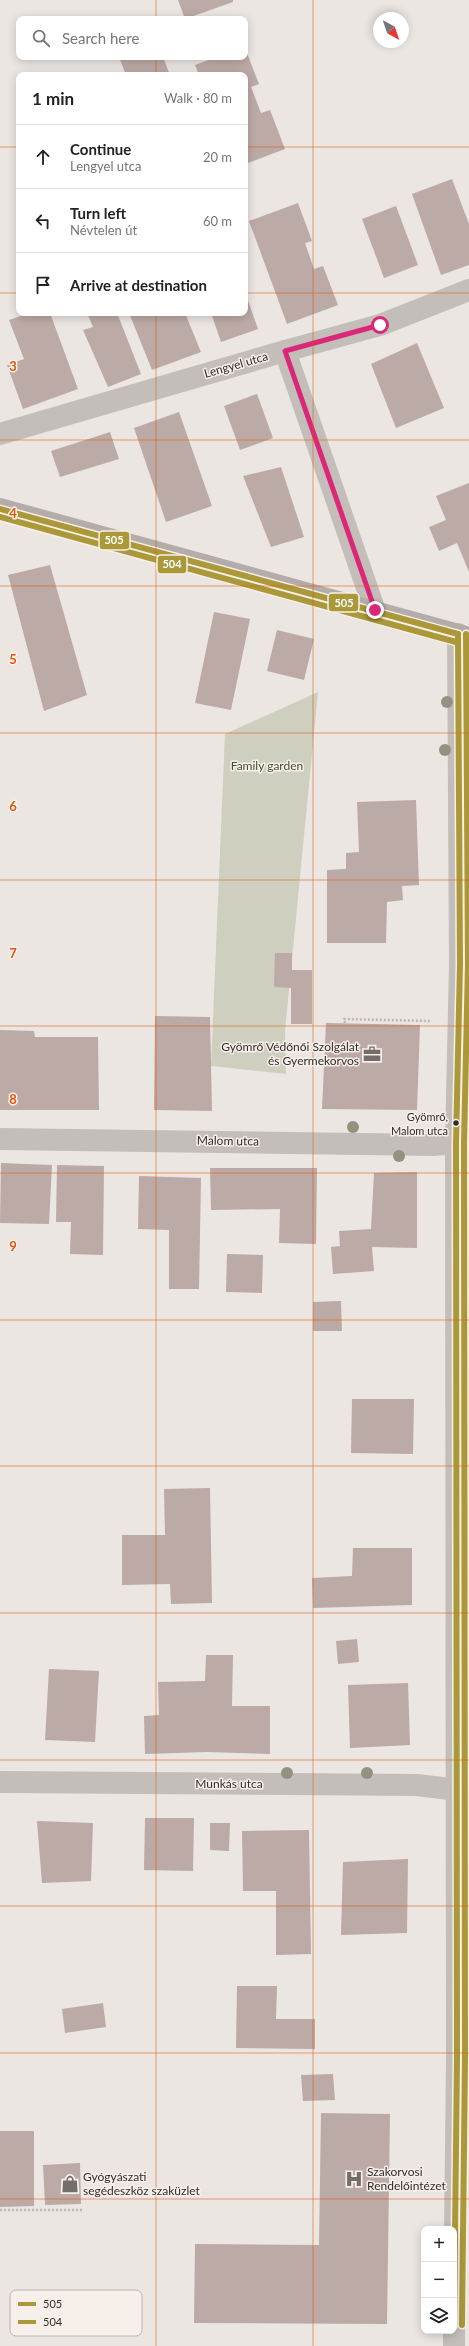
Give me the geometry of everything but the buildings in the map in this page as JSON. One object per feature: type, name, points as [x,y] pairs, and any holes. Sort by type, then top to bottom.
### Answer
[{"type":"main road","points":[[0,509],[375,610],[464,636]]},
{"type":"street","name":"Lengyel utca","points":[[0,434],[285,351],[380,325],[469,290]]},
{"type":"street","points":[[285,351],[375,610]]},
{"type":"street","points":[[455,2298],[463,2058],[458,1790],[456,1143],[464,636]]},
{"type":"street","name":"Malom utca","points":[[0,1139],[433,1145],[456,1143]]},
{"type":"street","name":"Munkás utca","points":[[0,1782],[417,1785],[458,1790]]},
{"type":"street","points":[[454,2334],[454,2346]]},
{"type":"path","points":[[345,1023],[344,1019],[438,1022]]},
{"type":"path","points":[[0,2210],[82,2210]]},
{"type":"green space","name":"Family garden","points":[[318,692],[285,1031],[286,1074],[211,1066],[225,734]]},
{"type":"transit line","name":"505","points":[[0,509],[458,634]]},
{"type":"transit line","name":"504","points":[[0,517],[456,642]]},
{"type":"transit line","name":"505","points":[[454,2298],[457,2058],[456,1143],[460,964],[458,634]]},
{"type":"transit line","name":"504","points":[[462,2325],[465,2058],[464,1143],[468,964],[466,634]]},
{"type":"place","name":"Gyömrő Védőnői Szolgálat és Gyermekorvos","points":[[372,1054]]},
{"type":"place","name":"Gyömrő, Malom utca","points":[[456,1123]]},
{"type":"place","name":"Szakorvosi Rendelőintézet","points":[[354,2179]]},
{"type":"place","name":"Gyógyászati segédeszköz szaküzlet","points":[[70,2184]]},
{"type":"route","points":[[375,610],[285,351],[380,325]]}]
